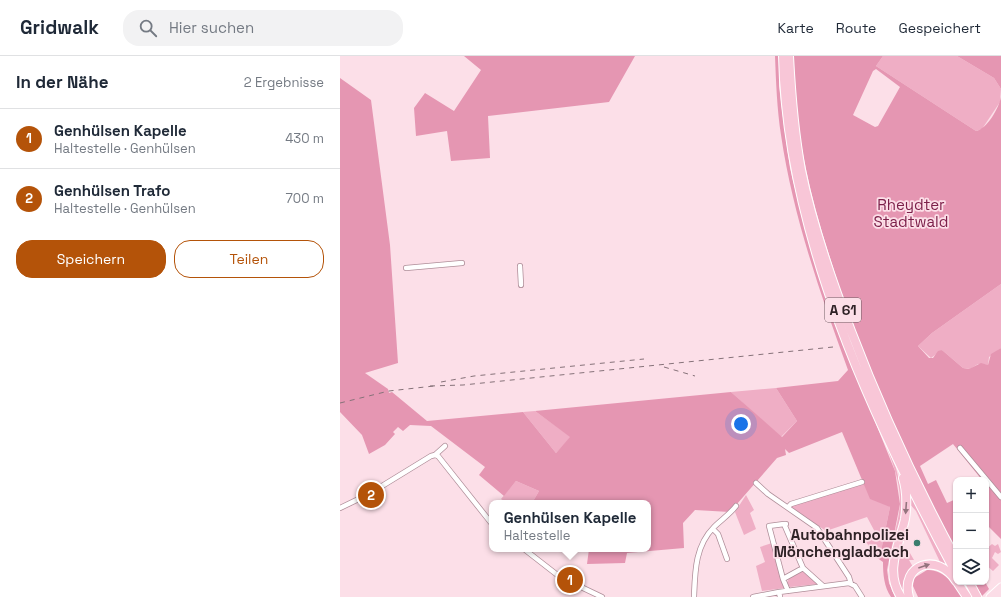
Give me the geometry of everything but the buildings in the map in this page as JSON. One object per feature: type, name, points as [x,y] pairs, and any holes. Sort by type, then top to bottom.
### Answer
[{"type":"highway","name":"A 61","points":[[783,56],[789,131],[801,199],[809,229],[845,336],[891,443],[919,503],[953,567]]},
{"type":"highway","name":"A 61","points":[[789,56],[793,118],[801,170],[814,225],[828,268],[855,342],[890,427],[932,514],[953,553]]},
{"type":"highway","points":[[891,443],[904,480],[906,494],[905,518],[893,566],[895,584],[901,597]]},
{"type":"highway","points":[[909,597],[908,586],[910,579],[915,571],[924,565],[935,564],[943,567],[953,578]]},
{"type":"highway","points":[[959,585],[968,597]]},
{"type":"highway","points":[[962,585],[968,597]]},
{"type":"highway","points":[[971,585],[977,597]]},
{"type":"main road","points":[[990,597],[1001,586]]},
{"type":"street","points":[[406,268],[462,263]]},
{"type":"street","points":[[520,266],[522,285]]},
{"type":"street","points":[[340,508],[369,494],[430,456],[435,455],[446,446]]},
{"type":"street","points":[[960,448],[1001,497]]},
{"type":"street","points":[[435,455],[438,456],[489,520]]},
{"type":"street","points":[[788,507],[791,504],[862,482]]},
{"type":"street","points":[[756,483],[817,528],[849,577],[851,584],[862,597]]},
{"type":"street","points":[[694,597],[695,567],[703,544],[713,529],[736,506]]},
{"type":"street","points":[[788,591],[783,579],[769,526],[785,524],[803,568],[824,586]]},
{"type":"street","points":[[713,529],[718,534],[727,560]]},
{"type":"street","points":[[528,552],[560,577],[602,597]]},
{"type":"street","points":[[783,579],[803,568]]},
{"type":"street","points":[[752,597],[779,595],[788,591],[824,586],[851,584]]},
{"type":"shaded area","points":[[883,56],[957,56],[994,78],[1001,89],[1000,102],[982,129],[976,131],[876,66]]},
{"type":"shaded area","points":[[1001,284],[1001,348],[989,357],[988,365],[978,364],[970,369],[963,368],[942,350],[931,358],[918,346],[932,333]]},
{"type":"shaded area","points":[[776,388],[797,421],[781,437],[731,392]]},
{"type":"shaded area","points":[[535,411],[571,437],[556,453],[523,412]]},
{"type":"shaded area","points":[[887,447],[896,468],[903,497],[901,519],[892,552],[898,597],[895,596],[890,584],[888,561],[898,516],[900,497],[896,475]]},
{"type":"shaded area","points":[[516,481],[539,491],[534,500],[501,499]]},
{"type":"shaded area","points":[[863,482],[890,507],[881,551],[873,555],[867,543],[864,544],[861,537],[875,532],[867,517],[826,531],[791,507],[792,504]]},
{"type":"shaded area","points":[[905,484],[948,568],[940,562],[916,511],[907,501]]},
{"type":"shaded area","points":[[746,495],[754,510],[750,513],[756,529],[744,535],[735,512]]},
{"type":"shaded area","points":[[901,542],[904,549],[907,548],[914,560],[909,560],[913,567],[916,563],[908,597],[903,597],[894,575]]},
{"type":"shaded area","points":[[772,543],[785,588],[762,591],[756,566],[765,562],[760,547]]},
{"type":"shaded area","points":[[992,544],[995,546],[998,544],[1001,552],[998,554],[995,552],[992,558],[999,565],[993,571],[989,568],[989,546]]},
{"type":"shaded area","points":[[803,571],[818,584],[790,587],[787,583],[789,578]]},
{"type":"green space","points":[[464,56],[635,56],[609,102],[488,116],[490,158],[451,161],[447,131],[416,136],[414,108],[425,93],[454,111],[481,70]]},
{"type":"green space","points":[[775,56],[779,56],[779,86],[790,168],[803,222],[832,315],[895,471],[900,504],[887,570],[889,583],[895,597],[891,597],[885,585],[883,562],[873,555],[881,551],[890,507],[870,499],[842,432],[789,453],[785,449],[786,455],[777,458],[730,512],[695,510],[683,523],[684,548],[651,551],[651,500],[534,500],[539,491],[516,481],[504,496],[479,475],[485,467],[431,426],[410,425],[403,431],[398,427],[393,432],[395,434],[385,445],[369,454],[362,435],[340,412],[340,78],[371,100],[390,245],[398,363],[365,373],[388,389],[389,393],[392,392],[427,421],[523,412],[556,453],[570,437],[535,411],[731,392],[782,437],[797,421],[776,388],[838,381],[848,370],[827,312],[800,225],[786,165],[777,96]]},
{"type":"green space","name":"Rheydter Stadtwald","points":[[794,56],[883,56],[876,66],[976,131],[984,126],[992,117],[998,107],[1001,97],[1001,284],[932,333],[918,346],[929,358],[933,358],[938,351],[942,350],[963,368],[969,369],[981,363],[988,365],[991,354],[1001,348],[1001,539],[989,527],[989,477],[980,477],[953,444],[920,466],[928,484],[936,480],[947,503],[953,500],[953,544],[891,421],[853,332],[823,236],[804,160],[796,108]],"holes":[[[876,69],[900,87],[878,126],[875,127],[853,115],[873,71]]]},
{"type":"green space","points":[[957,56],[1001,56],[1001,89],[994,78]]},
{"type":"green space","points":[[589,552],[638,552],[627,553],[625,563],[587,564]]},
{"type":"green space","points":[[927,570],[933,570],[948,578],[962,597],[918,597],[913,586],[914,578]]},
{"type":"green space","points":[[976,585],[987,585],[989,589],[982,596]]},
{"type":"railway","points":[[430,386],[463,385],[833,347]]},
{"type":"railway","points":[[441,382],[474,376],[644,359]]},
{"type":"railway","points":[[664,367],[695,376]]},
{"type":"railway","points":[[340,403],[389,391],[434,386]]},
{"type":"place","name":"Genhülsen Trafo","points":[[371,495]]},
{"type":"place","name":"Autobahnpolizei Mönchengladbach","points":[[917,543]]},
{"type":"place","name":"Genhülsen Kapelle","points":[[570,580]]}]
